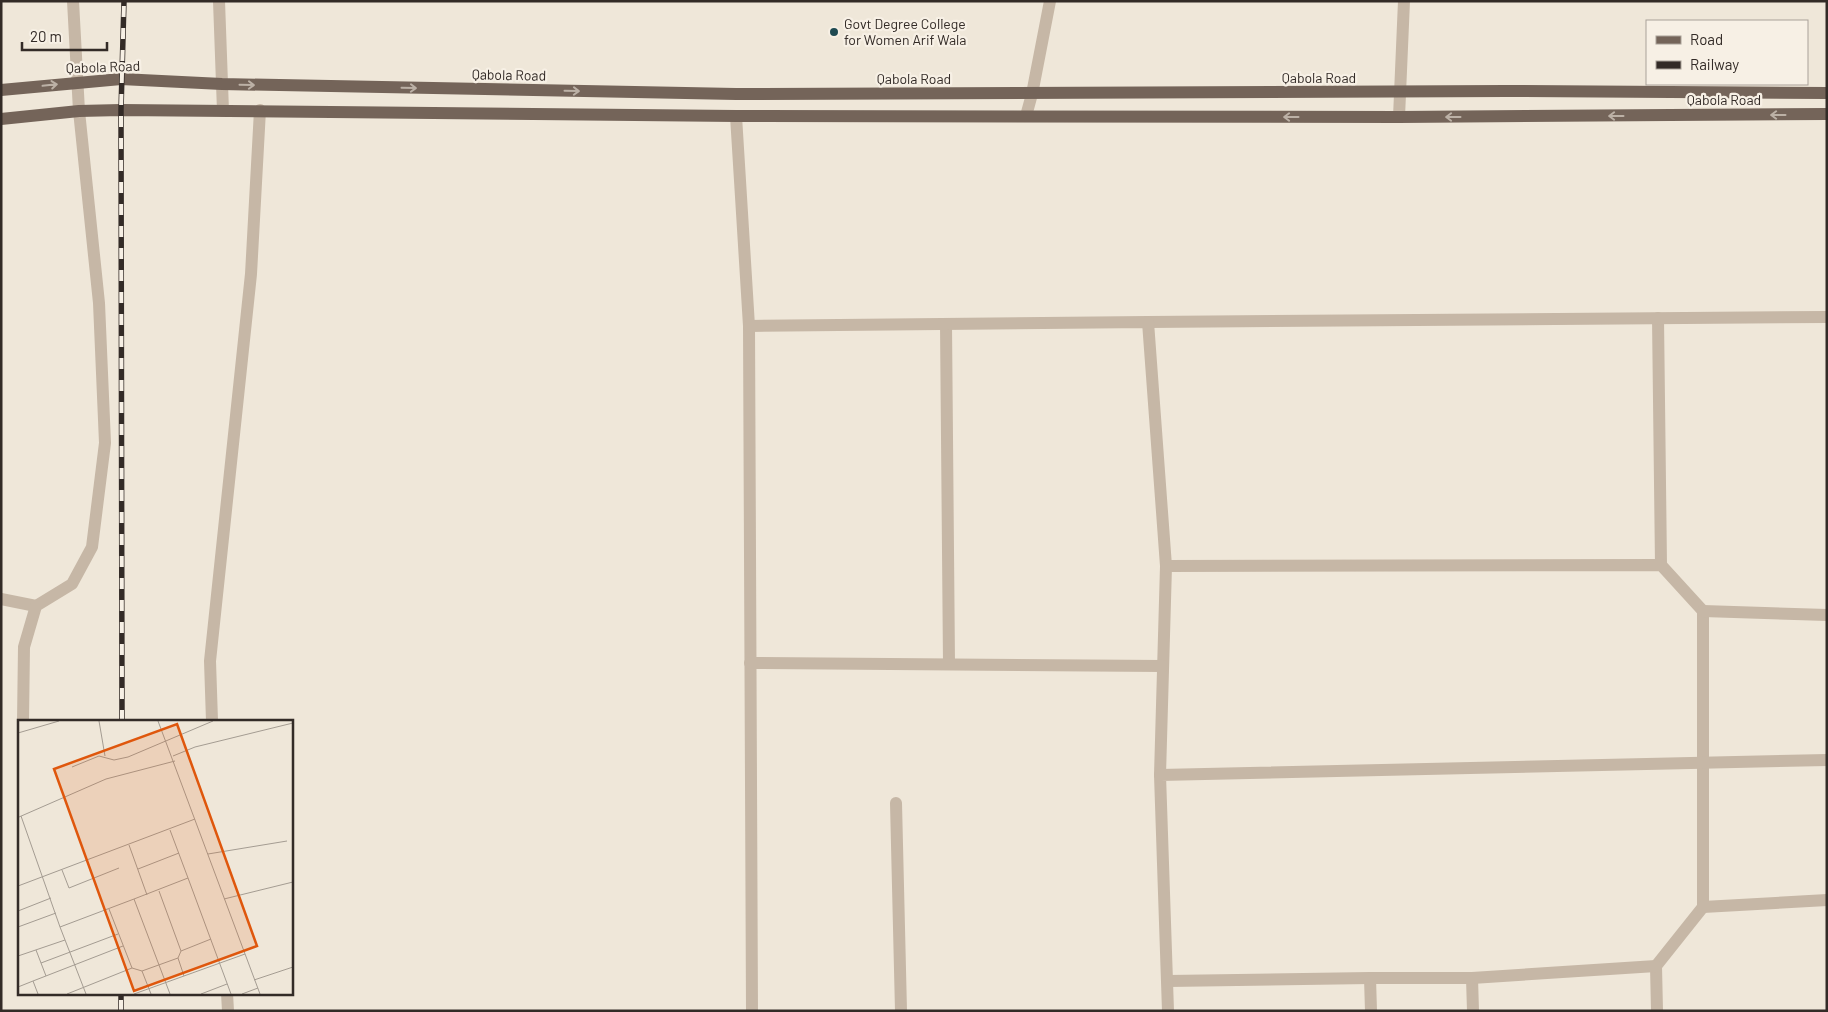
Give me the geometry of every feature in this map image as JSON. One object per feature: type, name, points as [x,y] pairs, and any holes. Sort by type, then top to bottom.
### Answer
[{"type":"main road","name":"Qabola Road","points":[[1,90],[121,79],[222,84],[736,94],[1515,91],[1827,94]]},
{"type":"main road","name":"Qabola Road","points":[[1,119],[79,110],[260,110],[736,116],[1399,117],[1827,114]]},
{"type":"street","points":[[23,720],[24,647],[36,606],[72,584],[92,548],[105,443],[99,303],[79,110],[73,1]]},
{"type":"street","points":[[219,1],[223,111]]},
{"type":"street","points":[[1026,116],[1050,1]]},
{"type":"street","points":[[1399,117],[1404,1]]},
{"type":"street","points":[[212,720],[210,661],[251,274],[260,110]]},
{"type":"street","points":[[736,116],[749,326],[752,1011]]},
{"type":"street","points":[[749,326],[1827,317]]},
{"type":"street","points":[[1658,318],[1662,565],[1703,611],[1703,907],[1656,966],[1658,1011]]},
{"type":"street","points":[[1148,322],[1166,566],[1160,775],[1168,1011]]},
{"type":"street","points":[[946,324],[949,664]]},
{"type":"street","points":[[1166,566],[1662,565]]},
{"type":"street","points":[[1,599],[36,606]]},
{"type":"street","points":[[1703,611],[1827,615]]},
{"type":"street","points":[[750,663],[1163,666]]},
{"type":"street","points":[[1160,775],[1703,761],[1827,760]]},
{"type":"street","points":[[896,803],[901,1011]]},
{"type":"street","points":[[1703,907],[1827,900]]},
{"type":"street","points":[[1168,980],[1472,978],[1656,966]]},
{"type":"street","points":[[1370,978],[1371,1011]]},
{"type":"street","points":[[1472,978],[1473,1011]]},
{"type":"street","points":[[227,994],[228,1011]]},
{"type":"railway","points":[[122,720],[121,110],[124,1]]},
{"type":"railway","points":[[121,994],[121,1011]]},
{"type":"place","name":"Govt Degree College for Women Arif Wala","points":[[834,32]]}]
